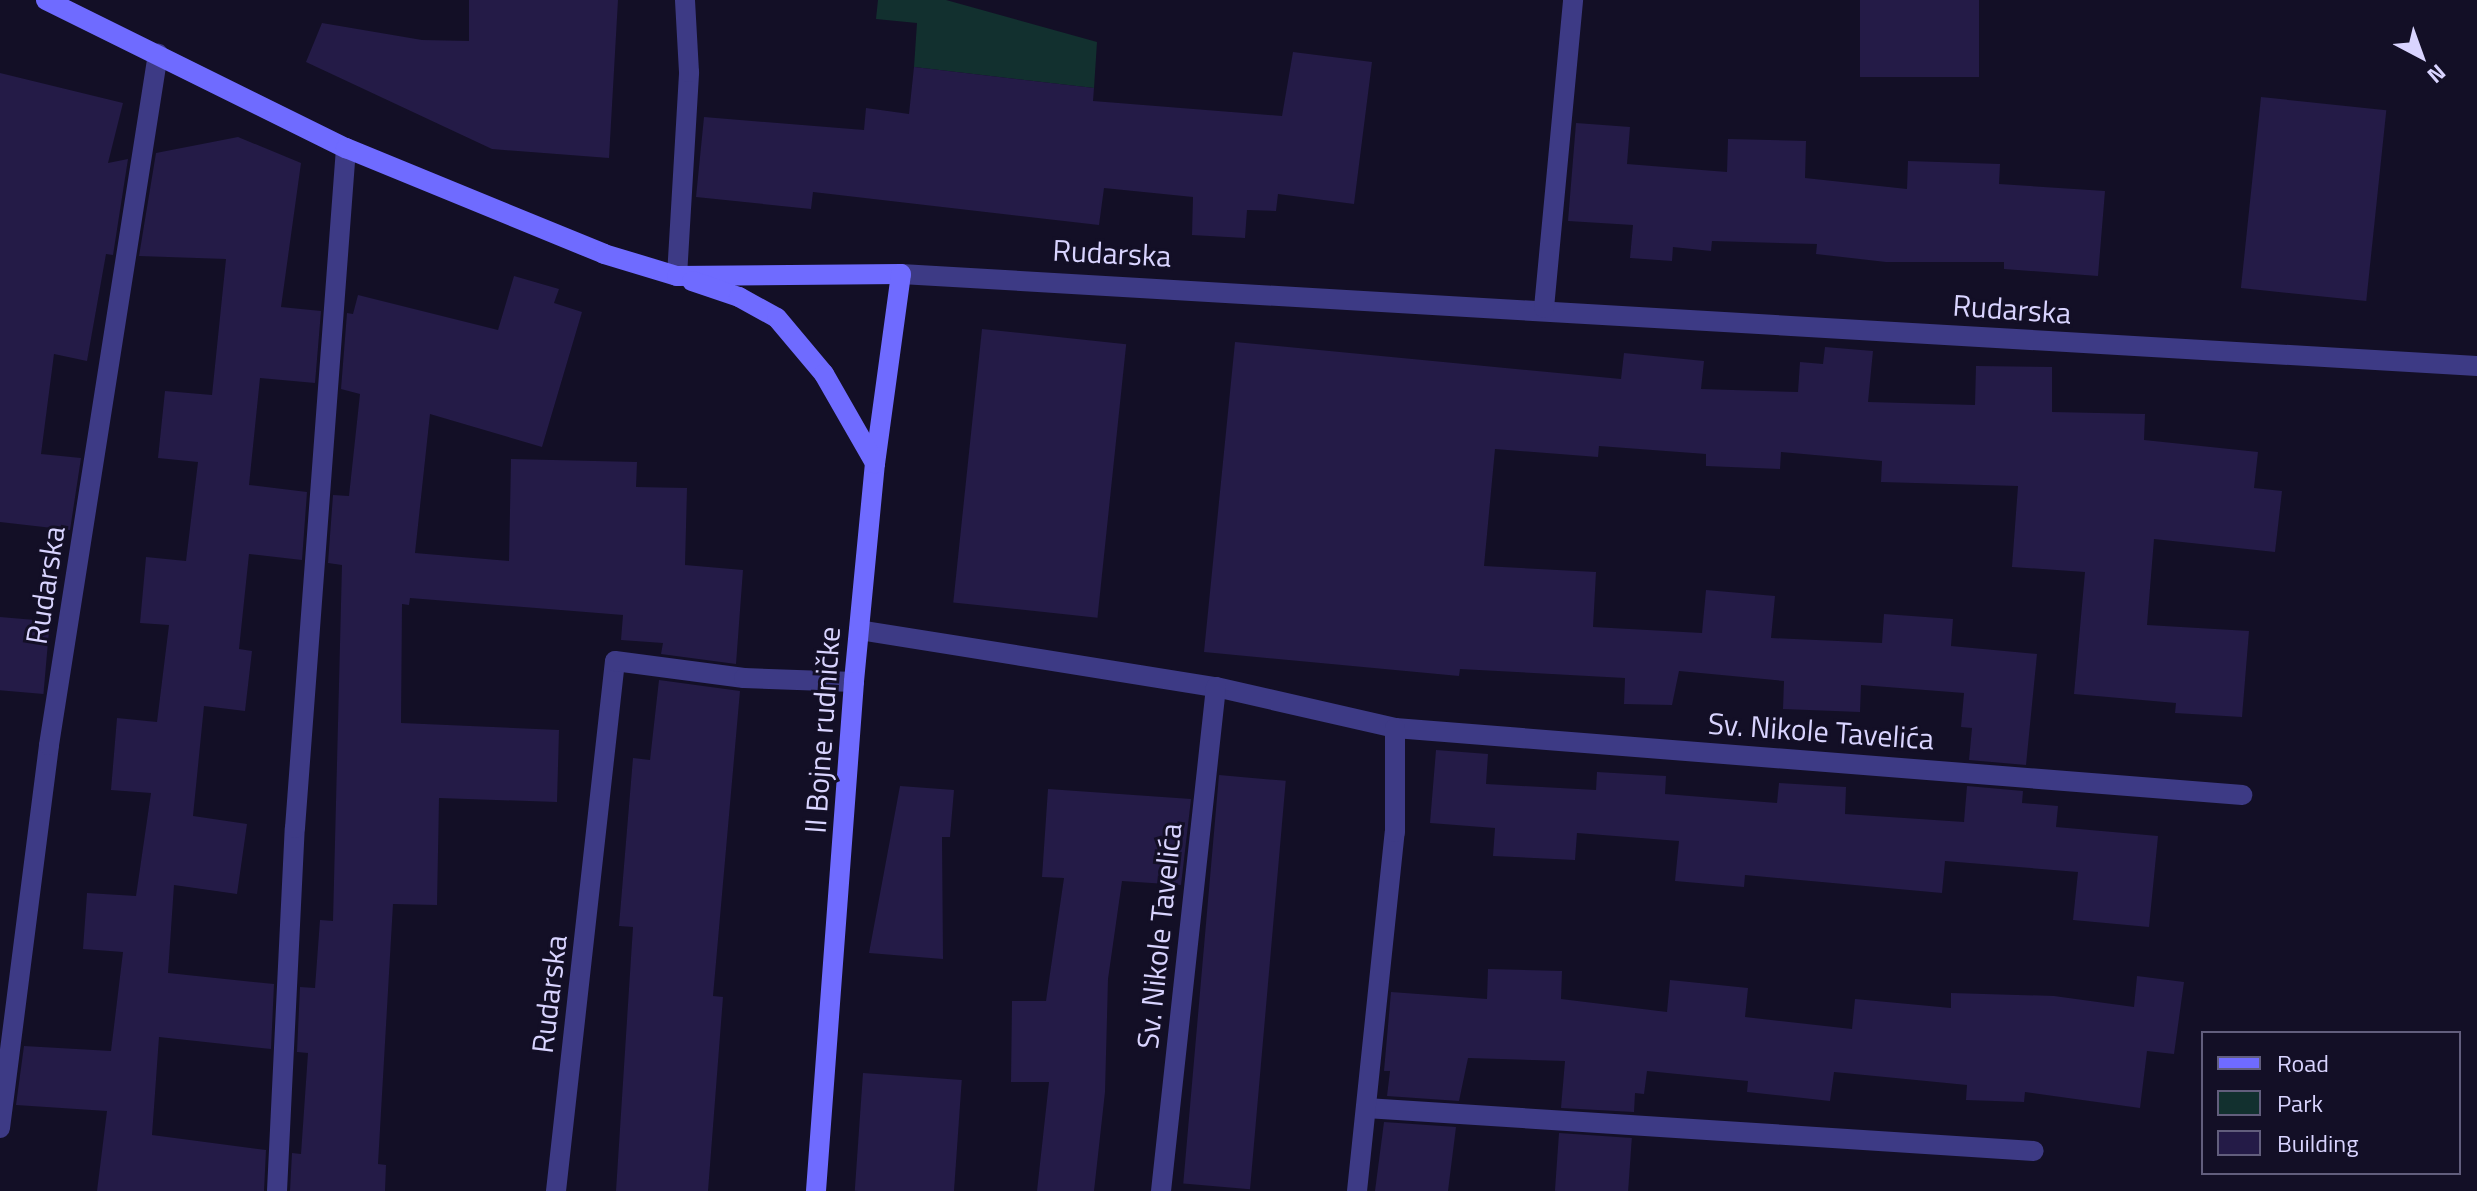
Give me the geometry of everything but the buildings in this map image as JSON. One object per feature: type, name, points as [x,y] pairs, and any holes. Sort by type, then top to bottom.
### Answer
[{"type":"street","name":"Rudarska","points":[[46,0],[346,148],[532,227],[677,276],[901,274],[1544,308],[2338,362],[2477,366]]},
{"type":"street","points":[[685,0],[689,72],[677,276],[739,297],[777,318],[824,374],[875,463]]},
{"type":"street","points":[[1544,308],[1573,0]]},
{"type":"street","name":"Rudarska","points":[[0,1128],[49,745],[158,54]]},
{"type":"street","points":[[277,1191],[295,828],[346,148]]},
{"type":"street","name":"II Bojne rudničke","points":[[816,1191],[854,682],[875,463],[901,274]]},
{"type":"street","name":"Sv. Nikole Tavelića","points":[[859,630],[1216,687],[1395,728],[2242,795]]},
{"type":"street","name":"Rudarska","points":[[556,1191],[615,661],[744,678],[854,682]]},
{"type":"street","name":"Sv. Nikole Tavelića","points":[[1161,1191],[1216,687]]},
{"type":"street","points":[[1357,1191],[1395,832],[1395,728]]},
{"type":"street","points":[[1366,1108],[2034,1151]]},
{"type":"green space","points":[[878,0],[946,0],[1097,42],[1094,88],[914,67],[917,23],[876,19]]}]
